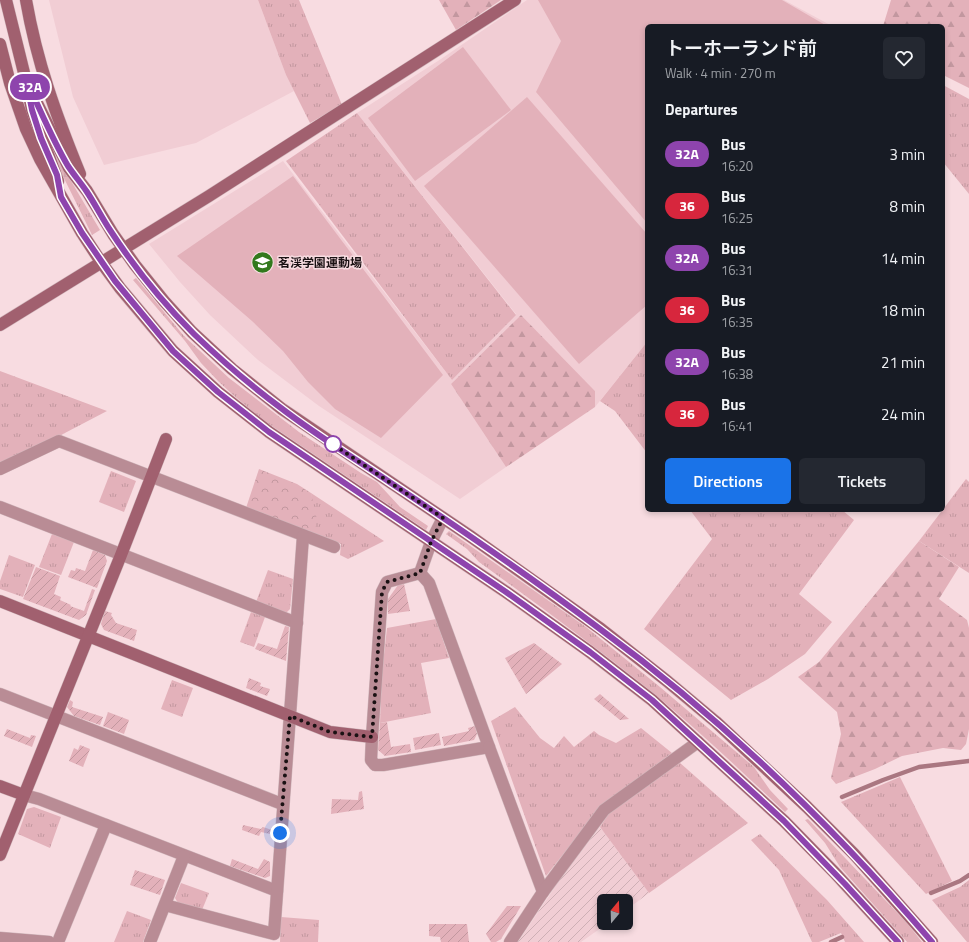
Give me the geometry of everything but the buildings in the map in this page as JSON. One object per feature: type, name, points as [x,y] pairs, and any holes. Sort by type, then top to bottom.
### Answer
[{"type":"main road","points":[[6,0],[32,110],[41,138],[57,175],[61,197]]},
{"type":"main road","points":[[26,0],[31,33],[44,79],[87,191]]},
{"type":"main road","points":[[0,325],[222,188],[515,0]]},
{"type":"main road","points":[[0,44],[10,83],[26,129],[40,159],[61,197],[101,262],[124,294],[173,351],[218,392],[269,432],[506,592],[590,652],[652,700],[784,821],[898,942]]},
{"type":"main road","points":[[26,80],[69,168],[87,191],[123,249],[164,301],[192,332],[232,369],[282,409],[443,518],[601,629],[667,681],[716,722],[807,807],[854,854],[903,907],[932,942]]},
{"type":"main road","points":[[0,855],[57,716],[166,438]]},
{"type":"main road","points":[[0,601],[330,732],[372,737]]},
{"type":"main road","points":[[0,786],[24,795]]},
{"type":"street","points":[[0,469],[59,442],[334,547]]},
{"type":"street","points":[[0,507],[297,623]]},
{"type":"street","points":[[420,573],[431,542],[443,518]]},
{"type":"street","points":[[165,905],[274,934],[282,804],[303,536]]},
{"type":"street","points":[[420,573],[387,582],[382,592],[371,760],[375,766],[383,766],[489,747]]},
{"type":"street","points":[[420,573],[429,583],[543,892]]},
{"type":"street","points":[[0,694],[282,804]]},
{"type":"street","points":[[510,942],[543,892],[604,810],[698,742]]},
{"type":"street","points":[[24,795],[39,799],[277,891]]},
{"type":"street","points":[[58,942],[106,825]]},
{"type":"street","points":[[150,942],[184,856]]},
{"type":"street","points":[[0,938],[48,942]]},
{"type":"shaded area","points":[[49,0],[258,0],[286,75],[294,91],[196,143],[104,165],[73,97]]},
{"type":"shaded area","name":"茗渓学園運動場","points":[[527,0],[784,0],[828,24],[645,24],[645,344],[595,407],[595,391],[521,315],[451,384],[506,467],[460,499],[319,406],[258,360],[210,315],[180,282],[149,244],[283,161],[452,380],[516,314],[357,113],[441,59]]},
{"type":"shaded area","points":[[600,827],[649,893],[633,905],[633,894],[597,894],[598,930],[581,942],[518,942],[559,881]]},
{"type":"green space","points":[[258,0],[299,0],[342,105],[310,123],[286,75]]},
{"type":"green space","points":[[439,0],[501,0],[456,30]]},
{"type":"green space","points":[[538,0],[782,0],[824,24],[645,24],[645,221],[536,92],[561,41]]},
{"type":"green space","points":[[891,0],[969,0],[969,88],[945,76],[945,24],[884,24]]},
{"type":"green space","points":[[463,47],[511,110],[415,181],[368,118]]},
{"type":"green space","points":[[945,86],[969,99],[969,194],[945,164]]},
{"type":"green space","points":[[527,97],[645,232],[645,307],[579,364],[424,186]]},
{"type":"green space","points":[[357,113],[516,315],[452,380],[286,161]]},
{"type":"green space","points":[[44,124],[58,159],[100,230],[92,235],[56,162]]},
{"type":"green space","points":[[293,176],[443,375],[381,438],[335,409],[308,382],[283,351],[252,321],[177,256]]},
{"type":"green space","points":[[136,278],[184,336],[229,378],[299,432],[377,482],[400,507],[428,526],[426,530],[263,420],[232,394],[201,363],[185,341],[133,280]]},
{"type":"green space","points":[[521,315],[595,391],[595,407],[506,467],[451,384]]},
{"type":"green space","points":[[645,345],[645,450],[615,411],[600,401]]},
{"type":"green space","points":[[0,371],[107,411],[0,465]]},
{"type":"green space","points":[[259,469],[297,484],[311,493],[317,520],[314,534],[246,508]]},
{"type":"green space","points":[[111,471],[136,481],[124,512],[99,502]]},
{"type":"green space","points":[[966,479],[969,482],[969,573],[919,541],[941,512],[945,512],[945,507]]},
{"type":"green space","points":[[311,493],[384,541],[348,559],[340,555],[341,544],[314,534]]},
{"type":"green space","points":[[692,512],[844,512],[854,520],[799,594],[832,622],[805,654],[768,679],[731,700],[644,629],[712,539]]},
{"type":"green space","points":[[449,531],[586,627],[660,687],[754,767],[770,790],[788,809],[785,812],[700,733],[647,688],[564,624],[479,562],[467,549],[446,534]]},
{"type":"green space","points":[[52,534],[74,542],[61,575],[39,567]]},
{"type":"green space","points":[[919,541],[959,567],[939,599],[967,620],[969,628],[969,729],[966,744],[961,750],[943,748],[902,756],[875,769],[836,784],[831,778],[841,734],[837,712],[798,677],[819,662]]},
{"type":"green space","points":[[93,550],[105,555],[107,561],[97,588],[68,577],[71,570],[75,571],[76,568],[85,571]]},
{"type":"green space","points":[[9,555],[35,565],[23,597],[0,589],[0,581]]},
{"type":"green space","points":[[36,567],[60,576],[54,594],[61,597],[60,600],[71,605],[70,606],[84,611],[92,589],[95,590],[86,615],[79,620],[23,599]]},
{"type":"green space","points":[[268,570],[293,579],[290,609],[286,613],[256,602]]},
{"type":"green space","points":[[404,584],[410,611],[388,614],[388,599],[398,585]]},
{"type":"green space","points":[[105,611],[112,613],[111,615],[116,623],[137,630],[134,641],[104,630],[101,624]]},
{"type":"green space","points":[[251,612],[265,617],[254,647],[240,642]]},
{"type":"green space","points":[[436,619],[449,658],[421,663],[431,713],[380,723],[382,672],[387,628]]},
{"type":"green space","points":[[285,626],[289,627],[286,661],[255,649],[258,643],[277,649]]},
{"type":"green space","points":[[534,643],[562,664],[526,694],[505,658]]},
{"type":"green space","points":[[249,678],[261,683],[260,686],[270,689],[267,696],[246,688]]},
{"type":"green space","points":[[172,680],[193,688],[182,717],[161,709]]},
{"type":"green space","points":[[600,694],[629,719],[620,720],[594,699]]},
{"type":"green space","points":[[70,700],[73,702],[72,707],[103,717],[100,725],[74,716],[67,707]]},
{"type":"green space","points":[[515,707],[540,738],[554,748],[564,736],[574,747],[594,731],[616,743],[641,728],[672,753],[602,805],[546,876],[491,721]]},
{"type":"green space","points":[[108,712],[129,720],[124,734],[103,726]]},
{"type":"green space","points":[[387,722],[391,747],[410,744],[411,752],[385,756],[378,750],[380,723]]},
{"type":"green space","points":[[475,726],[477,734],[474,740],[444,746],[442,737],[469,731],[468,728]]},
{"type":"green space","points":[[7,729],[30,738],[31,735],[36,736],[32,747],[4,736]]},
{"type":"green space","points":[[439,733],[441,745],[415,750],[413,738]]},
{"type":"green space","points":[[80,745],[90,749],[83,767],[69,761],[74,748],[78,750]]},
{"type":"green space","points":[[679,762],[748,823],[649,893],[600,827],[609,813]]},
{"type":"green space","points":[[900,777],[952,881],[926,894],[841,802]]},
{"type":"green space","points":[[362,791],[364,809],[331,814],[332,799],[358,800],[359,792]]},
{"type":"green space","points":[[34,807],[61,817],[50,848],[18,834],[27,809]]},
{"type":"green space","points":[[808,819],[907,923],[922,942],[907,942],[840,867],[825,843],[805,820]]},
{"type":"green space","points":[[243,825],[261,829],[263,827],[272,830],[270,834],[261,832],[259,836],[242,830]]},
{"type":"green space","points":[[760,834],[827,900],[864,942],[845,942],[841,933],[819,942],[812,942],[779,870],[751,840]]},
{"type":"green space","points":[[232,859],[258,869],[264,859],[270,862],[270,876],[265,878],[230,866]]},
{"type":"green space","points":[[135,870],[165,880],[160,895],[130,885]]},
{"type":"green space","points":[[969,880],[969,942],[967,942],[932,900],[960,887]]},
{"type":"green space","points":[[181,883],[209,893],[202,910],[178,903],[175,898]]},
{"type":"green space","points":[[507,906],[521,906],[501,939],[496,942],[491,942],[486,934]]},
{"type":"green space","points":[[127,911],[151,920],[143,942],[114,942]]},
{"type":"green space","points":[[281,917],[319,920],[318,942],[280,942]]},
{"type":"green space","points":[[429,924],[467,924],[469,942],[441,942],[440,937],[429,936]]},
{"type":"waterway","points":[[842,797],[919,767],[969,761]]},
{"type":"waterway","points":[[931,893],[960,881],[969,875]]},
{"type":"waterway","points":[[831,942],[842,937]]},
{"type":"bus line","name":"32A","points":[[898,942],[784,821],[652,700],[590,652],[506,592],[462,564],[269,432],[218,392],[173,351],[146,320],[101,262],[61,197],[57,175],[41,138],[32,110],[26,80],[69,168],[87,191],[113,234],[135,266],[192,332],[232,369],[282,409],[470,536],[601,629],[667,681],[716,722],[807,807],[854,854],[903,907],[932,942]]},
{"type":"place","name":"茗渓学園運動場","points":[[263,263]]},
{"type":"route","points":[[280,833],[290,716],[330,732],[372,737],[382,592],[387,582],[420,573],[431,542],[443,518],[331,443],[333,444]]}]
